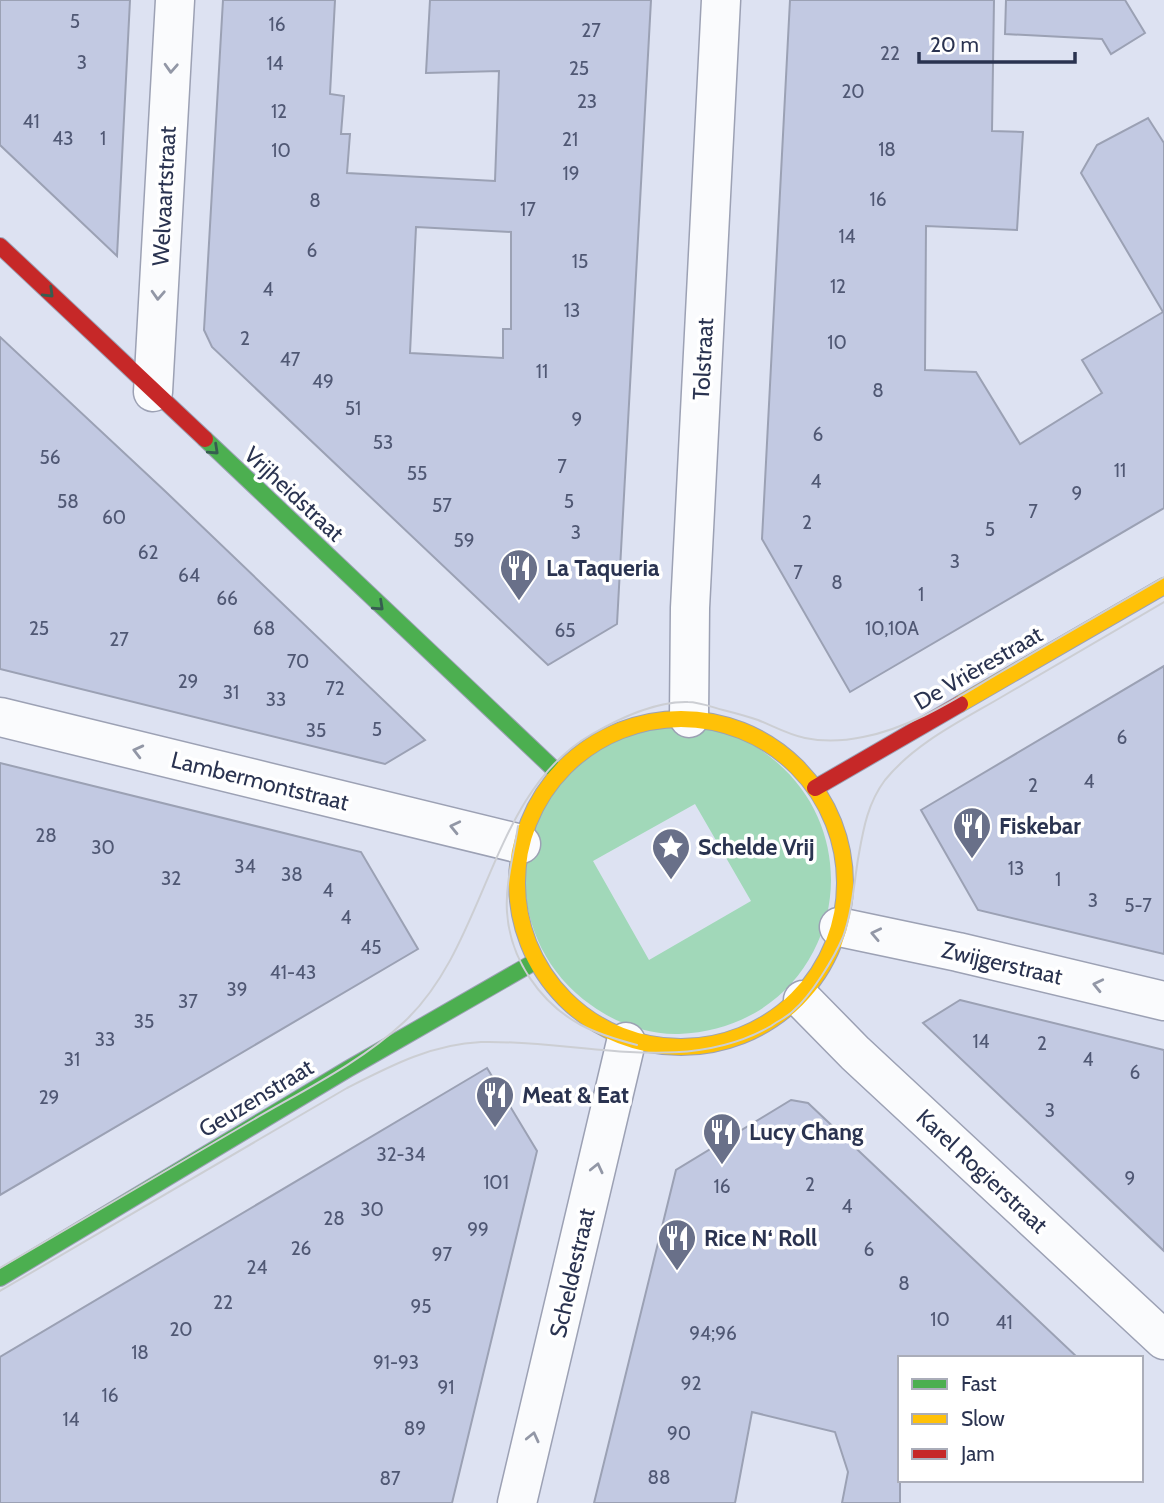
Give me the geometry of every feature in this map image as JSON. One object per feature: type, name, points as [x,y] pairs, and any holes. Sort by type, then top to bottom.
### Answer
[{"type":"street","name":"Welvaartstraat","points":[[153,393],[175,0]]},
{"type":"street","name":"Tolstraat","points":[[689,718],[690,608],[721,0]]},
{"type":"street","name":"Vrijheidstraat","points":[[0,246],[558,773]]},
{"type":"street","name":"De Vrièrestraat","points":[[815,788],[1164,586]]},
{"type":"street","name":"Lambermontstraat","points":[[0,717],[521,844]]},
{"type":"street","points":[[689,718],[747,732],[773,746],[795,765],[815,788],[832,820],[842,855],[845,891],[839,927],[803,1000],[771,1020],[737,1037],[701,1046],[626,1042],[574,1008],[553,986],[536,961],[518,904],[517,873],[521,844],[536,806],[558,773],[580,753],[622,729],[660,720],[689,718]]},
{"type":"street","name":"Zwijgerstraat","points":[[839,927],[1164,1001]]},
{"type":"street","name":"Geuzenstraat","points":[[0,1278],[348,1069],[536,961]]},
{"type":"street","name":"Karel Rogierstraat","points":[[803,1000],[855,1053],[1164,1340]]},
{"type":"street","name":"Scheldestraat","points":[[517,1503],[626,1042]]},
{"type":"green space","points":[[679,725],[725,733],[742,739],[793,778],[820,822],[831,869],[827,916],[809,960],[777,997],[734,1023],[668,1034],[633,1027],[611,1017],[591,1005],[560,976],[539,942],[527,905],[525,866],[533,828],[550,793],[576,763],[620,737]],"holes":[[[695,804],[751,901],[649,960],[593,861]]]},
{"type":"building","points":[[0,0],[130,0],[117,256],[0,145]]},
{"type":"building","points":[[223,0],[335,0],[330,94],[344,96],[341,134],[350,134],[347,173],[495,181],[499,71],[426,73],[430,0],[651,0],[617,624],[548,665],[212,347],[204,330]],"holes":[[[416,227],[511,232],[511,329],[503,329],[503,358],[410,353]]]},
{"type":"building","points":[[790,0],[994,0],[992,131],[1023,132],[1017,230],[926,226],[925,370],[976,372],[1020,444],[1102,393],[1082,360],[1163,312],[1081,173],[1097,145],[1148,118],[1164,143],[1164,508],[850,692],[762,539]]},
{"type":"building","points":[[1006,0],[1125,0],[1145,33],[1111,54],[1102,39],[1005,34]]},
{"type":"building","points":[[0,337],[425,740],[385,764],[0,669]]},
{"type":"building","points":[[1164,666],[1164,954],[978,910],[921,810]]},
{"type":"building","points":[[0,763],[361,852],[418,949],[0,1195]]},
{"type":"building","points":[[960,1000],[1164,1050],[1164,1251],[923,1023]]},
{"type":"building","points":[[487,1068],[537,1151],[452,1503],[0,1503],[0,1357]]},
{"type":"building","points":[[791,1100],[808,1103],[1076,1356],[898,1356],[900,1503],[842,1503],[848,1472],[835,1432],[752,1412],[735,1503],[594,1503],[676,1170]]},
{"type":"tram line","points":[[0,1268],[330,1076],[369,1051],[404,1022],[432,990],[454,952],[509,830],[531,793],[558,760],[592,734],[651,707],[676,702],[701,704],[812,739],[841,740],[881,733],[917,719],[951,701],[1164,577]]},
{"type":"tram line","points":[[0,1291],[347,1088],[395,1064],[428,1052],[481,1042],[666,1053],[702,1050],[737,1041],[771,1026],[791,1013],[807,996],[839,946],[849,918],[867,818],[879,789],[897,766],[941,733],[1164,602]]},
{"type":"tram line","points":[[518,826],[507,912],[509,929],[521,963],[540,992],[566,1016],[594,1031],[637,1045]]},
{"type":"traffic: fast","points":[[205,439],[558,773]]},
{"type":"traffic: fast","points":[[0,1278],[348,1069],[536,961]]},
{"type":"traffic: slow","points":[[960,704],[1164,586]]},
{"type":"traffic: slow","points":[[681,719],[713,722],[744,732],[772,747],[797,767],[817,792],[832,820],[842,851],[845,883],[842,915],[832,946],[817,974],[797,999],[772,1019],[744,1034],[713,1044],[681,1047],[649,1044],[618,1034],[590,1019],[565,999],[545,974],[530,946],[520,915],[517,883],[520,851],[530,820],[545,792],[565,767],[590,747],[618,732],[649,722],[681,719]]},
{"type":"traffic: jam","points":[[0,246],[205,439]]},
{"type":"traffic: jam","points":[[815,788],[960,704]]},
{"type":"place","name":"La Taqueria","points":[[519,602]]},
{"type":"place","name":"Fiskebar","points":[[972,860]]},
{"type":"place","name":"Schelde Vrij","points":[[671,881]]},
{"type":"place","name":"Meat & Eat","points":[[495,1129]]},
{"type":"place","name":"Lucy Chang","points":[[722,1166]]},
{"type":"place","name":"Rice N‘ Roll","points":[[677,1272]]}]
